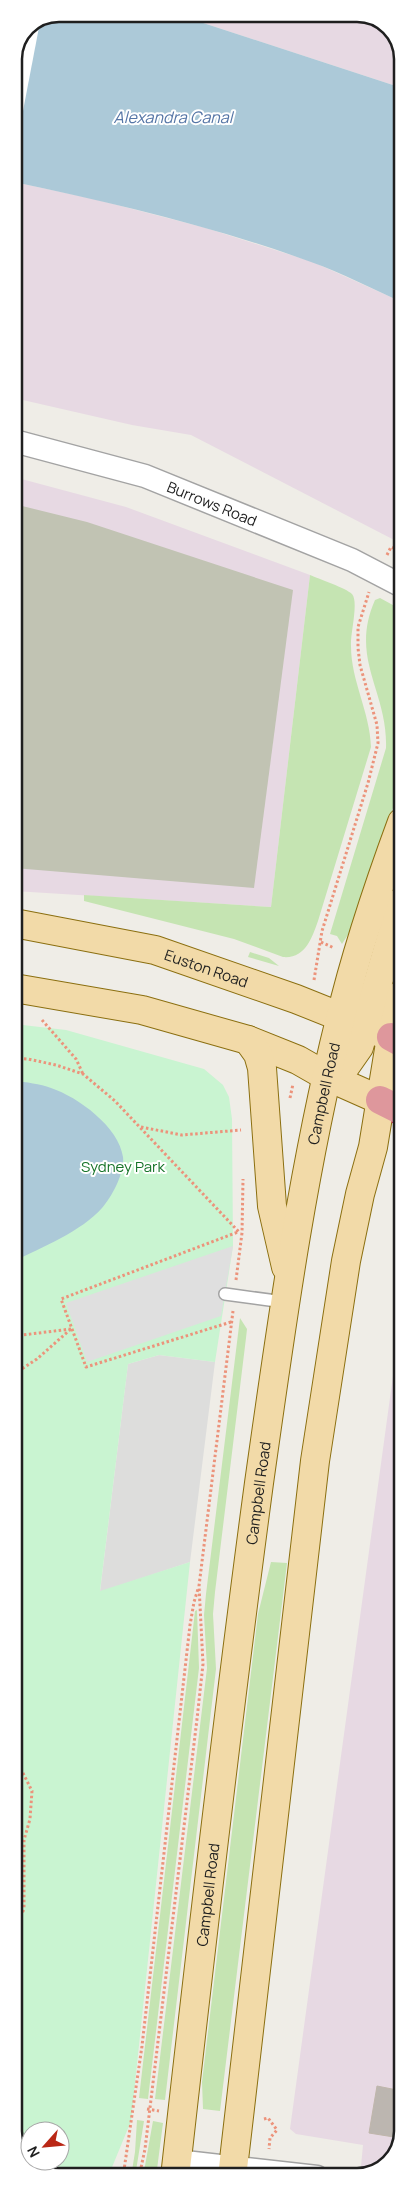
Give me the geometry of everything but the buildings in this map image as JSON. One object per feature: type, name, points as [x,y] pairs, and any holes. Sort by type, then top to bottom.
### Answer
[{"type":"main road","name":"Campbell Road","points":[[175,2168],[246,1583],[286,1291],[326,1076],[352,1022],[380,882],[393,846]]},
{"type":"main road","points":[[352,1022],[393,921]]},
{"type":"main road","name":"Euston Road","points":[[23,925],[155,950],[393,1039]]},
{"type":"main road","points":[[23,989],[83,998],[142,1010],[248,1040],[298,1060],[326,1076],[394,1104]]},
{"type":"main road","points":[[248,1040],[258,1054],[262,1068],[272,1206],[286,1291]]},
{"type":"main road","points":[[233,2168],[315,1461],[346,1261],[360,1194],[373,1147],[394,1108]]},
{"type":"street","name":"Burrows Road","points":[[23,443],[145,476],[343,556],[393,582]]},
{"type":"lane","points":[[225,1294],[286,1291]]},
{"type":"path","points":[[385,560],[391,547],[393,548]]},
{"type":"path","points":[[318,962],[322,931],[368,783],[378,743],[377,725],[360,665],[358,648],[358,627],[370,592]]},
{"type":"path","points":[[42,1020],[76,1060],[83,1074],[140,1127],[240,1232]]},
{"type":"path","points":[[23,1060],[56,1065],[83,1074]]},
{"type":"path","points":[[140,1127],[182,1135],[243,1130]]},
{"type":"path","points":[[237,1276],[243,1173]]},
{"type":"path","points":[[231,1322],[86,1367],[61,1299],[240,1232]]},
{"type":"path","points":[[141,2168],[145,2149],[148,2109],[203,1664],[199,1586],[232,1313]]},
{"type":"path","points":[[23,1335],[72,1328]]},
{"type":"path","points":[[23,1368],[37,1359],[72,1328]]},
{"type":"path","points":[[123,2168],[142,2046],[190,1625],[199,1586]]},
{"type":"path","points":[[23,1773],[32,1791],[30,1819],[24,1840],[23,1911]]},
{"type":"path","points":[[148,2109],[155,2110]]},
{"type":"path","points":[[258,2122],[268,2118],[277,2130],[270,2138]]},
{"type":"shaded area","points":[[203,23],[359,23],[371,25],[381,32],[390,43],[393,55],[393,85]]},
{"type":"shaded area","points":[[23,184],[94,199],[206,228],[313,262],[393,298],[393,539],[191,435],[132,425],[23,400]]},
{"type":"shaded area","points":[[23,479],[126,507],[310,575],[271,907],[23,892]]},
{"type":"shaded area","points":[[23,506],[87,522],[293,590],[254,888],[23,869]]},
{"type":"shaded area","points":[[233,1246],[221,1316],[87,1362],[66,1303]]},
{"type":"shaded area","points":[[159,1355],[215,1362],[190,1562],[100,1592],[128,1364]]},
{"type":"shaded area","points":[[394,1371],[393,2139],[389,2150],[379,2161],[373,2165],[361,2168],[363,2145],[296,2134],[290,2129]]},
{"type":"green space","points":[[310,575],[344,589],[352,594],[354,598],[351,641],[352,659],[370,734],[371,747],[318,921],[306,946],[297,955],[283,957],[234,939],[84,901],[84,895],[271,907]]},
{"type":"green space","points":[[380,598],[393,605],[393,807],[351,930],[342,944],[337,936],[330,934],[386,748],[385,728],[368,658],[366,640],[368,621],[375,600]]},
{"type":"green space","points":[[250,952],[269,958],[279,966],[248,957]]},
{"type":"green space","name":"Sydney Park","points":[[23,1025],[66,1030],[204,1069],[223,1085],[229,1097],[232,1119],[233,1246],[215,1362],[159,1355],[128,1364],[100,1591],[190,1562],[131,2121],[112,2168],[70,2168],[70,2121],[23,2121]]},
{"type":"green space","points":[[240,1318],[247,1329],[215,1592],[213,1614],[216,1669],[165,2100],[155,2099],[207,1668],[204,1615]]},
{"type":"green space","points":[[271,1562],[287,1563],[220,2111],[203,2109],[202,2082],[258,1614]]},
{"type":"green space","points":[[197,1610],[199,1668],[148,2099],[139,2098],[195,1611]]},
{"type":"green space","points":[[137,2120],[144,2121],[136,2168],[132,2168]]},
{"type":"green space","points":[[153,2121],[163,2123],[157,2168],[145,2168]]},
{"type":"water","name":"Alexandra Canal","points":[[52,23],[203,23],[393,85],[393,298],[323,266],[275,249],[201,227],[89,198],[23,184],[23,52],[33,33],[45,25]]},
{"type":"water","points":[[23,1082],[42,1085],[62,1092],[85,1106],[106,1124],[120,1146],[123,1157],[120,1177],[106,1203],[84,1224],[61,1238],[23,1257]]},
{"type":"pier","points":[[39,29],[23,111],[23,52],[33,33]]}]
